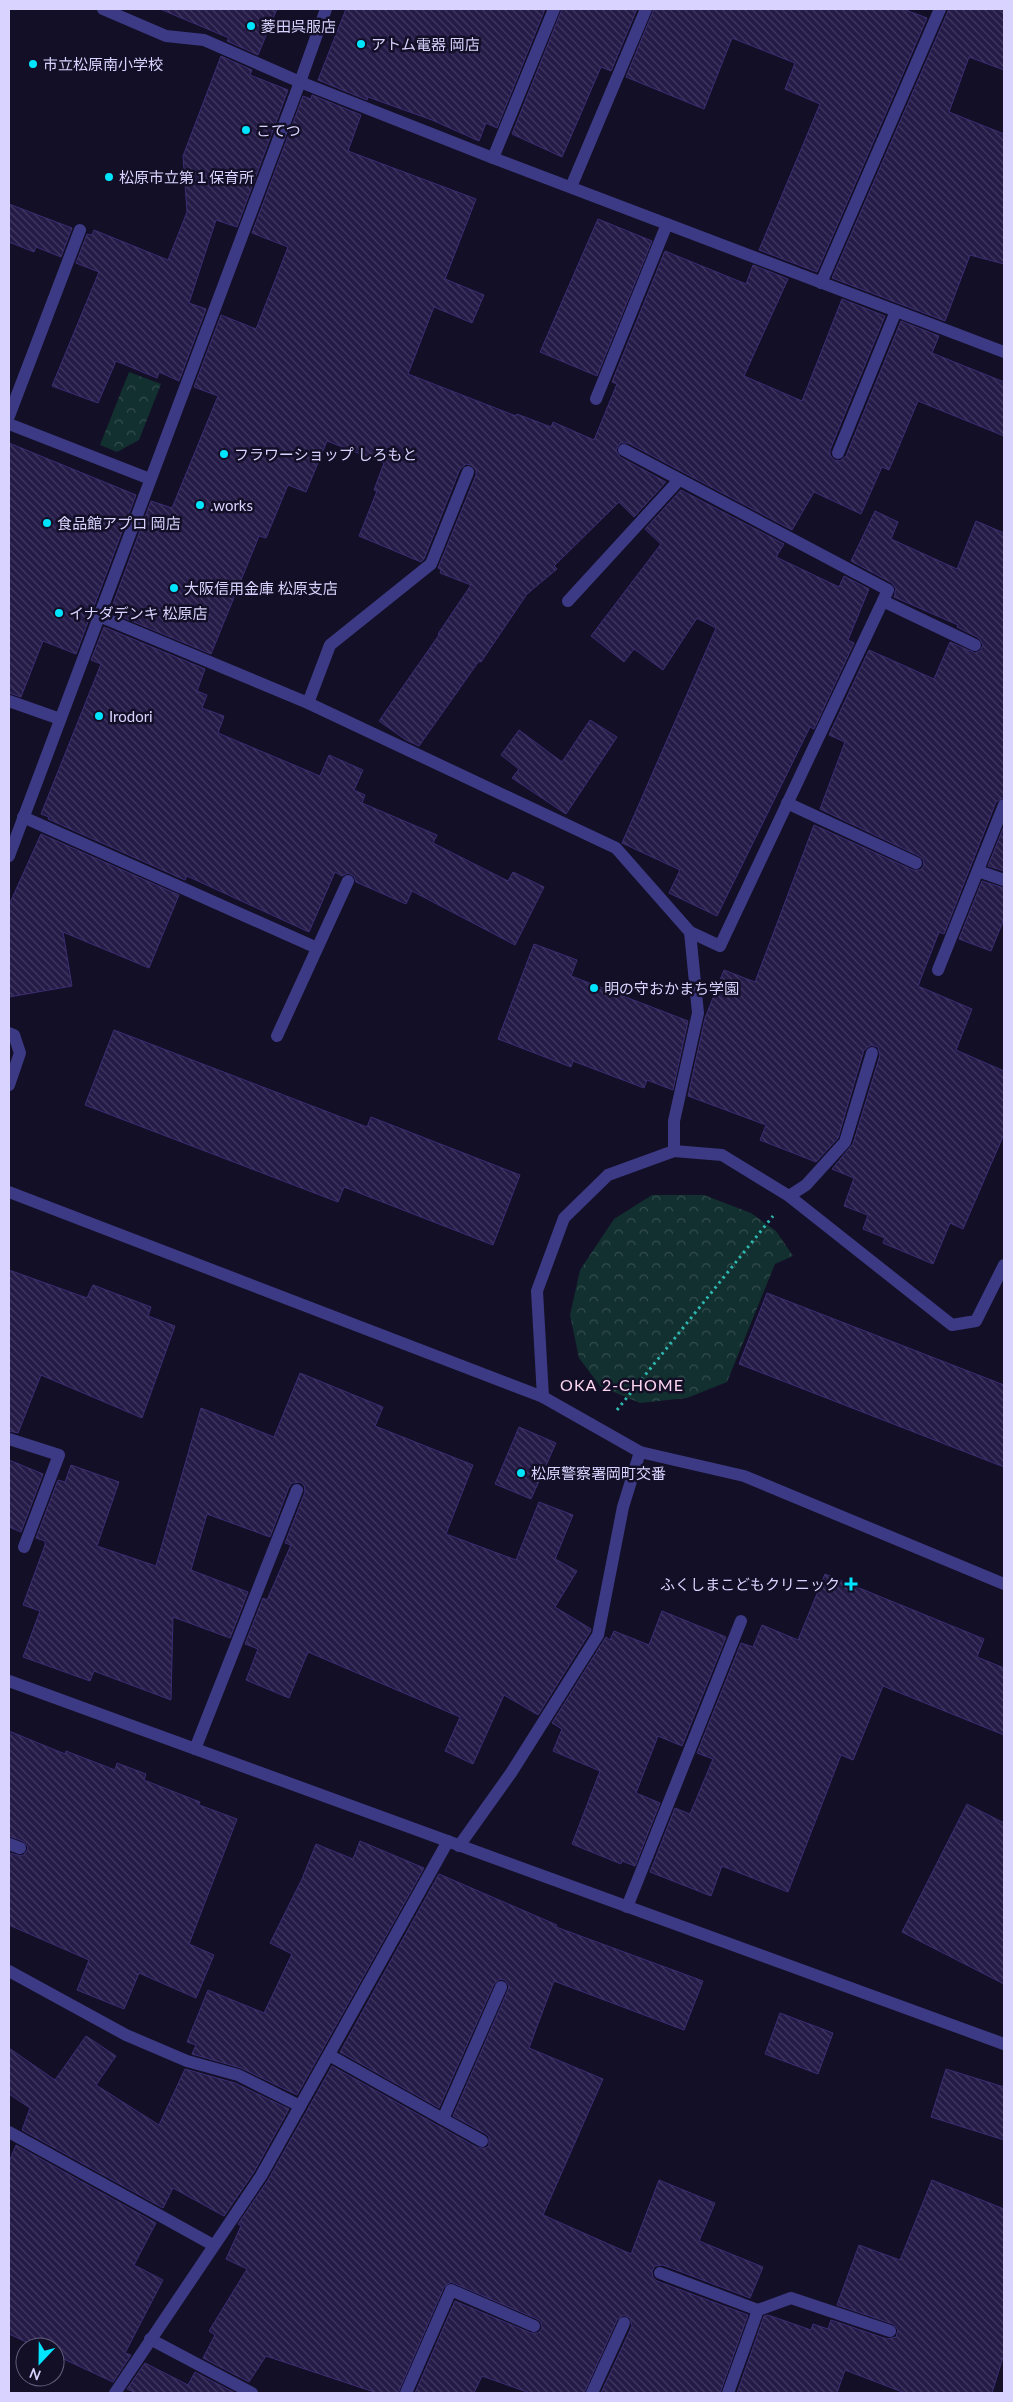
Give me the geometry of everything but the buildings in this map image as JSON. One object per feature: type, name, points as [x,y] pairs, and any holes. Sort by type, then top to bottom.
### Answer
[{"type":"street","points":[[103,9],[166,36],[204,40],[300,82],[493,158],[1004,352]]},
{"type":"street","points":[[9,856],[326,9]]},
{"type":"street","points":[[493,158],[554,9]]},
{"type":"street","points":[[571,187],[646,9]]},
{"type":"street","points":[[821,283],[940,9]]},
{"type":"street","points":[[596,399],[667,224]]},
{"type":"street","points":[[9,416],[80,230]]},
{"type":"street","points":[[838,452],[896,311]]},
{"type":"street","points":[[9,424],[150,479]]},
{"type":"street","points":[[99,616],[308,703],[616,848],[690,932],[720,946],[888,590],[624,450]]},
{"type":"street","points":[[308,703],[330,646],[431,564],[468,472]]},
{"type":"street","points":[[568,601],[679,480]]},
{"type":"street","points":[[883,601],[975,645]]},
{"type":"street","points":[[9,701],[60,719]]},
{"type":"street","points":[[787,803],[916,863]]},
{"type":"street","points":[[938,970],[1004,805]]},
{"type":"street","points":[[23,817],[317,948]]},
{"type":"street","points":[[978,871],[1004,880]]},
{"type":"street","points":[[277,1036],[348,881]]},
{"type":"street","points":[[674,1151],[674,1121],[698,1013],[690,932]]},
{"type":"street","points":[[9,1033],[14,1035],[20,1053],[9,1085]]},
{"type":"street","points":[[789,1196],[806,1185],[845,1142],[872,1053]]},
{"type":"street","points":[[543,1397],[537,1291],[564,1218],[608,1175],[674,1151],[722,1155],[789,1196],[952,1325],[976,1320],[1004,1265]]},
{"type":"street","points":[[9,1192],[543,1397],[640,1452],[744,1476],[1004,1584]]},
{"type":"street","points":[[9,1439],[59,1455],[24,1547]]},
{"type":"street","points":[[115,2393],[261,2176],[329,2055],[453,1843],[511,1773],[598,1635],[623,1507],[640,1452]]},
{"type":"street","points":[[195,1749],[297,1490]]},
{"type":"street","points":[[627,1907],[741,1621]]},
{"type":"street","points":[[9,1681],[1004,2044]]},
{"type":"street","points":[[9,1971],[126,2035],[187,2061],[238,2075],[300,2106]]},
{"type":"street","points":[[443,2119],[501,1987]]},
{"type":"street","points":[[329,2055],[482,2140]]},
{"type":"street","points":[[9,2132],[213,2245]]},
{"type":"street","points":[[660,2273],[758,2310],[791,2298],[890,2331]]},
{"type":"street","points":[[406,2393],[451,2290],[534,2326]]},
{"type":"street","points":[[728,2393],[758,2310]]},
{"type":"street","points":[[592,2393],[624,2323]]},
{"type":"street","points":[[150,2339],[252,2393]]},
{"type":"path","points":[[612,1416],[774,1214]]},
{"type":"green space","points":[[129,372],[161,384],[139,440],[117,452],[100,445]]},
{"type":"green space","points":[[652,1195],[704,1195],[751,1213],[776,1231],[793,1256],[775,1264],[727,1382],[687,1398],[640,1403],[600,1386],[579,1358],[570,1315],[580,1270],[614,1219]]},
{"type":"place","name":"菱田呉服店","points":[[251,26]]},
{"type":"place","name":"アトム電器 岡店","points":[[361,44]]},
{"type":"place","name":"市立松原南小学校","points":[[33,64]]},
{"type":"place","name":"こてつ","points":[[246,130]]},
{"type":"place","name":"松原市立第１保育所","points":[[109,177]]},
{"type":"place","name":"フラワーショップ しろもと","points":[[224,454]]},
{"type":"place","name":".works","points":[[200,505]]},
{"type":"place","name":"食品館アプロ 岡店","points":[[47,523]]},
{"type":"place","name":"大阪信用金庫 松原支店","points":[[174,588]]},
{"type":"place","name":"イナダデンキ 松原店","points":[[59,613]]},
{"type":"place","name":"Irodori","points":[[99,716]]},
{"type":"place","name":"明の守おかまち学園","points":[[594,988]]},
{"type":"place","name":"松原警察署岡町交番","points":[[521,1473]]},
{"type":"place","name":"ふくしまこどもクリニック","points":[[851,1584]]},
{"type":"district","name":"OKA 2-CHOME","points":[[622,1384]]}]
